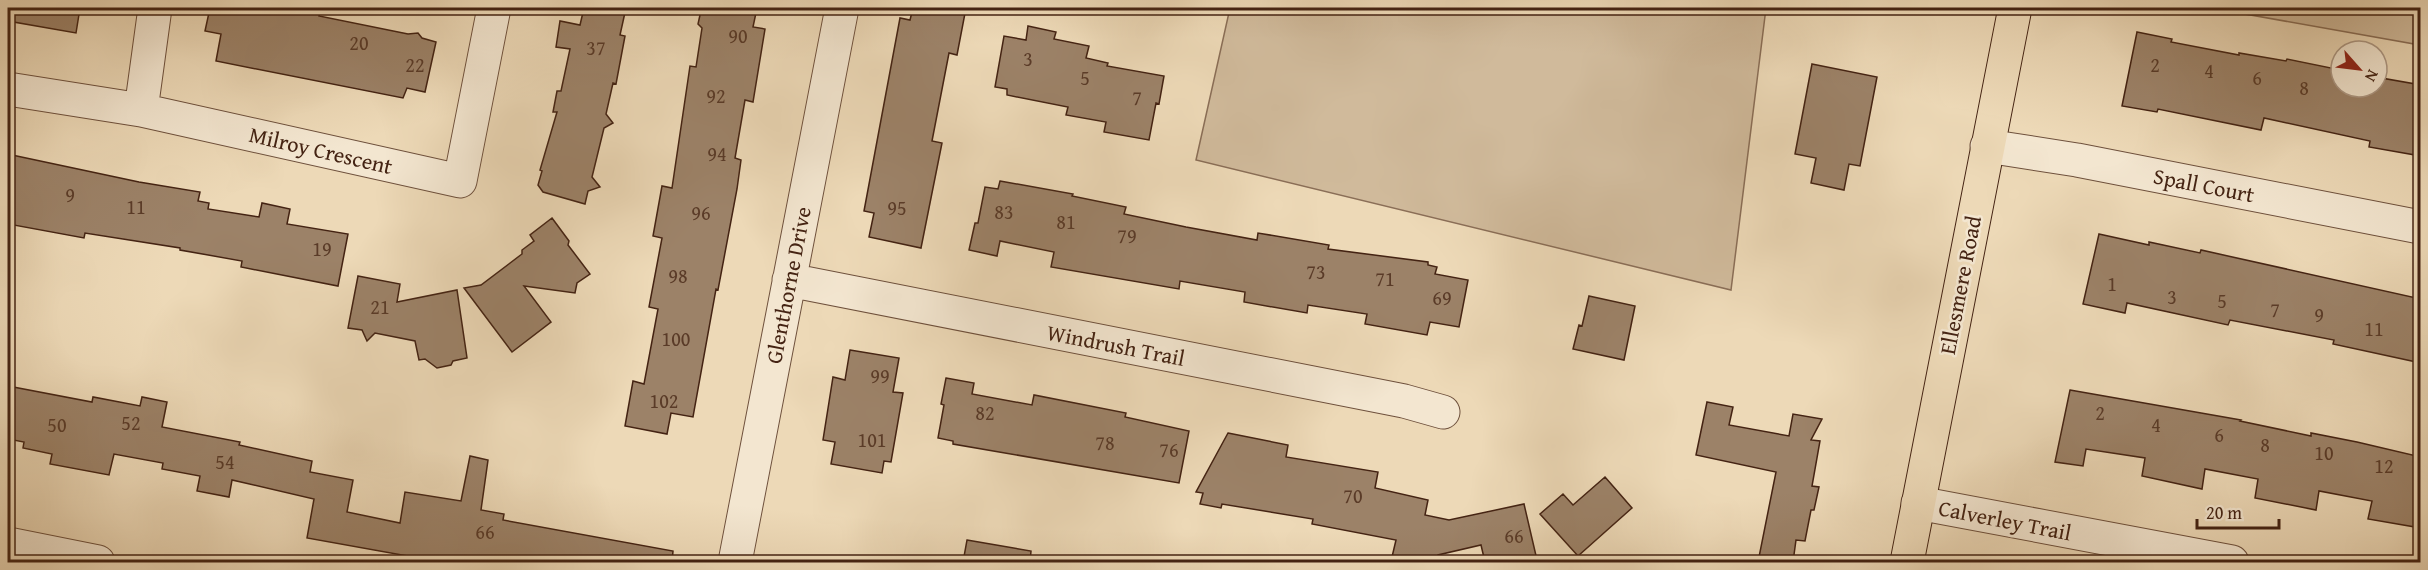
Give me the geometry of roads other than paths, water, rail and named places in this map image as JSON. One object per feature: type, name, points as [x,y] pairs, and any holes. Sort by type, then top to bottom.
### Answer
[{"type":"main road","name":"Ellesmere Road","points":[[1907,562],[2015,8]]},
{"type":"street","points":[[141,110],[155,8]]},
{"type":"street","name":"Milroy Crescent","points":[[8,89],[141,110],[460,182],[494,8]]},
{"type":"street","name":"Glenthorne Drive","points":[[735,562],[842,8]]},
{"type":"street","name":"Spall Court","points":[[1987,146],[2077,160],[2421,227]]},
{"type":"street","name":"Windrush Trail","points":[[789,280],[1404,401],[1443,412]]},
{"type":"street","name":"Calverley Trail","points":[[1918,503],[2232,562]]},
{"type":"street","points":[[8,544],[98,562]]}]
